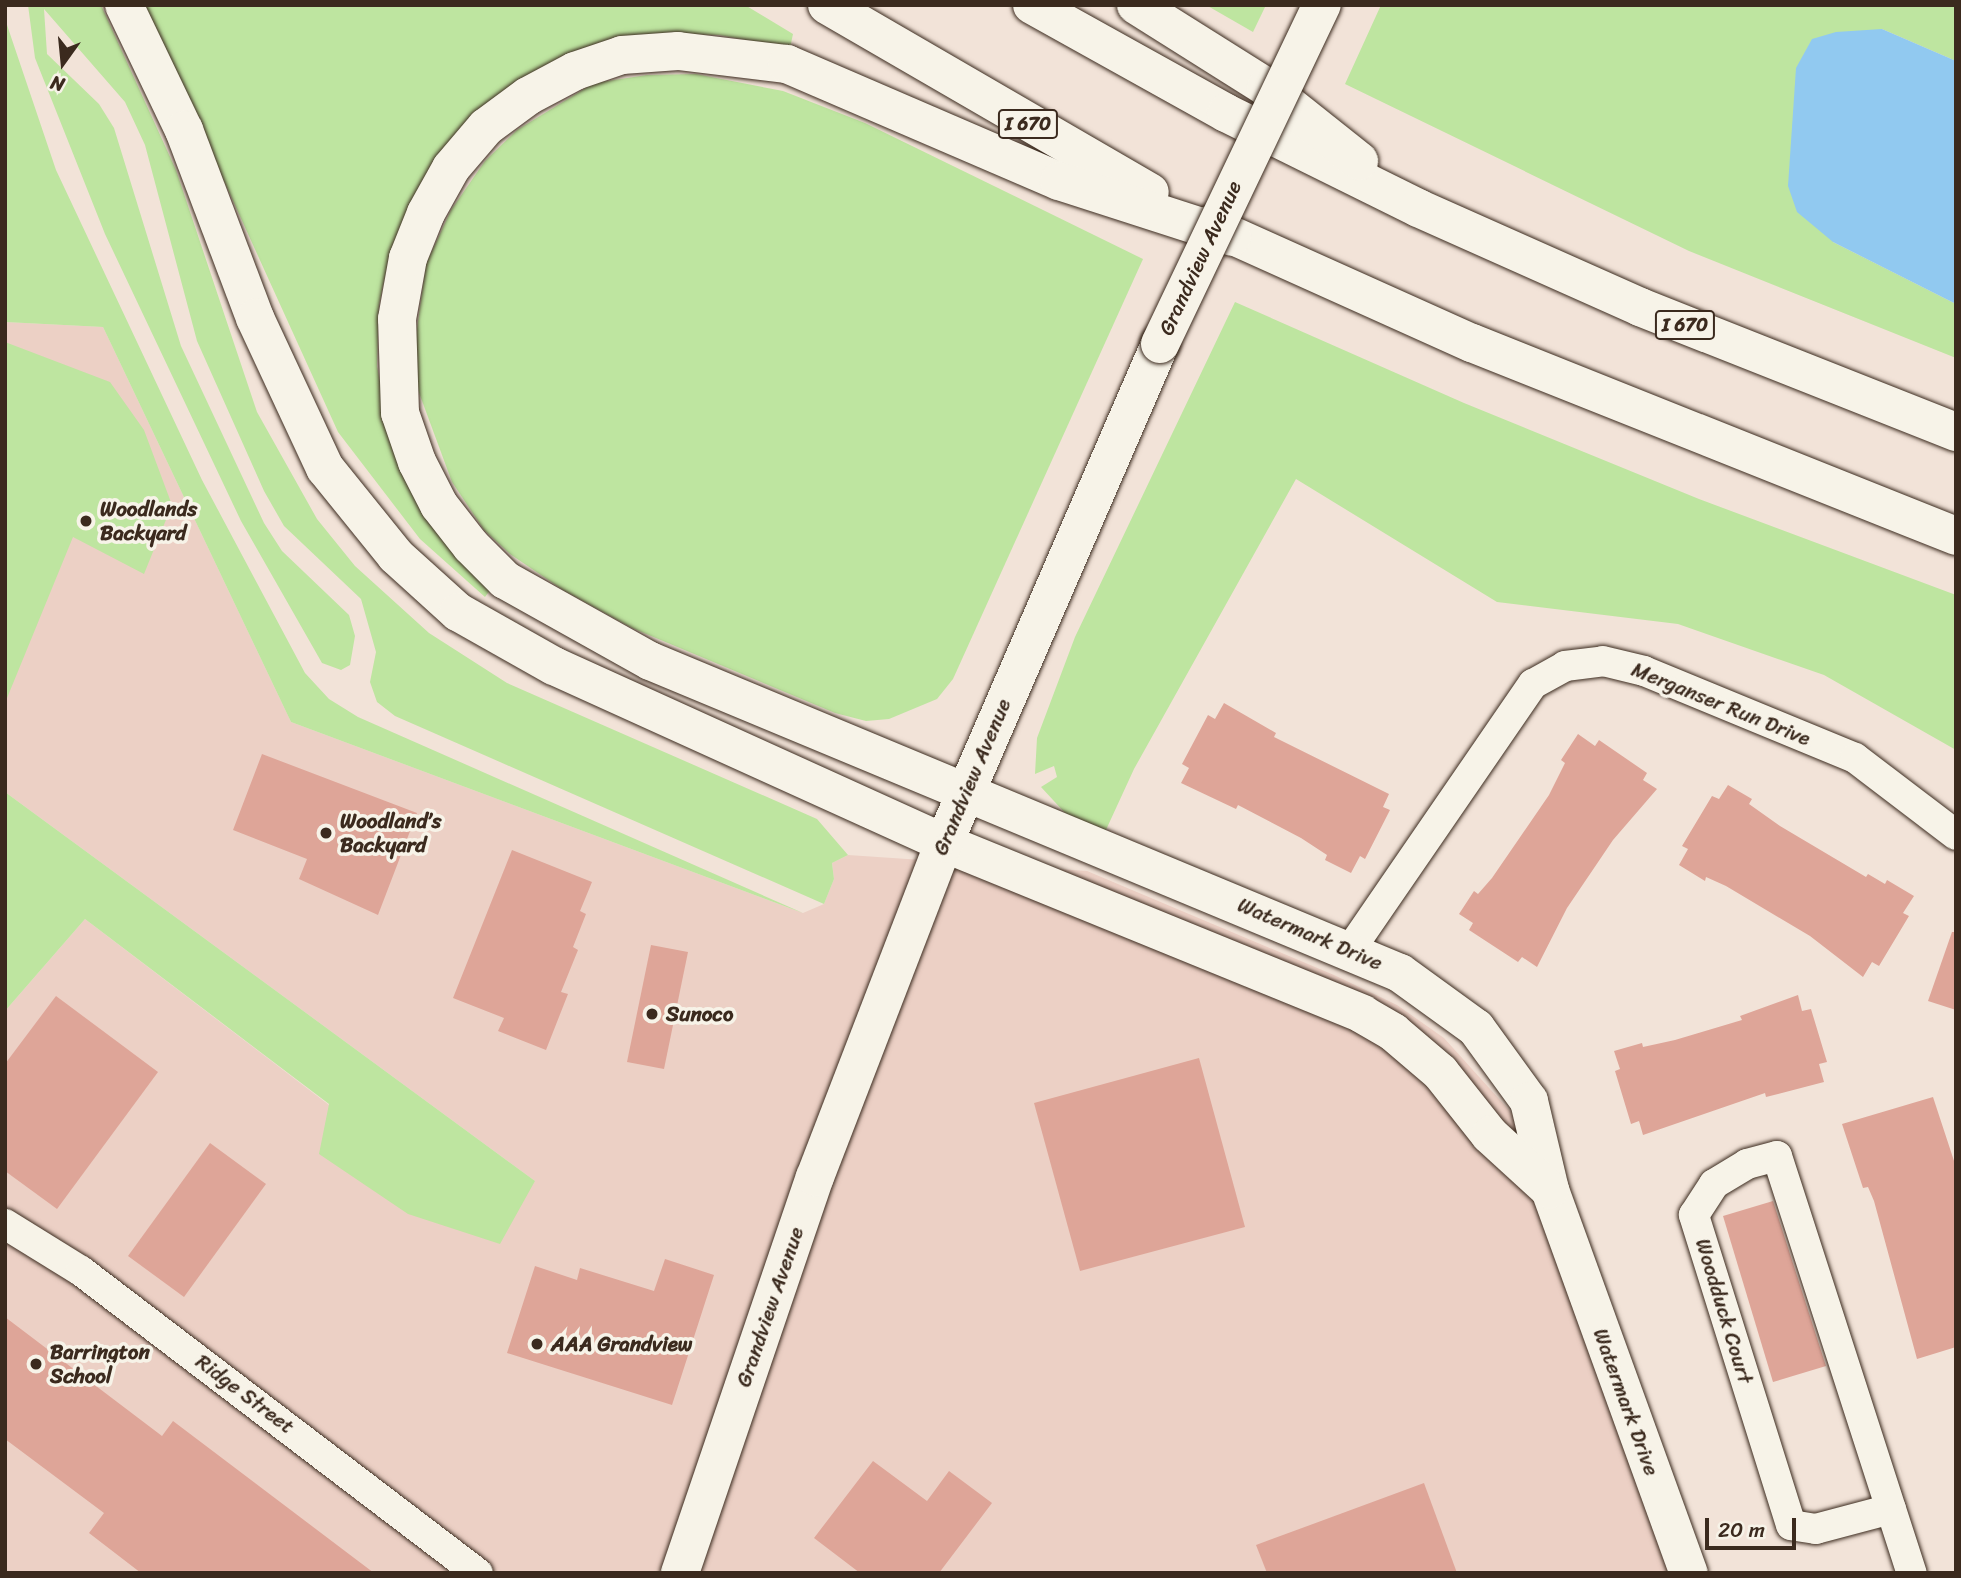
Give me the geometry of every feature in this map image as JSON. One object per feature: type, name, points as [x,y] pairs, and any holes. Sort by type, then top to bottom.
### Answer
[{"type":"main road","name":"Watermark Drive","points":[[124,5],[184,130],[255,318],[325,468],[396,556],[458,612],[554,666],[944,843],[1362,1014],[1425,1059],[1490,1135],[1550,1191]]},
{"type":"main road","name":"I 670","points":[[827,5],[1232,237],[1608,400],[1956,536]]},
{"type":"main road","name":"I 670","points":[[1032,5],[1226,113],[1418,208],[1640,307],[1956,432]]},
{"type":"main road","points":[[1136,5],[1266,87],[1418,208]]},
{"type":"main road","name":"Grandview Avenue","points":[[680,1573],[815,1177],[944,843],[1160,344],[1322,5]]},
{"type":"main road","name":"Watermark Drive","points":[[1232,237],[1059,181],[788,64],[678,51],[622,55],[575,71],[528,96],[486,127],[451,168],[426,213],[408,258],[397,319],[400,414],[417,462],[439,505],[471,546],[505,580],[650,661],[1400,973],[1476,1028],[1530,1101],[1550,1191],[1689,1573]]},
{"type":"street","name":"Merganser Run Drive","points":[[1350,950],[1533,684],[1565,666],[1603,661],[1644,671],[1855,758],[1956,835]]},
{"type":"street","name":"Woodduck Court","points":[[1891,1509],[1816,1529],[1791,1525],[1694,1215],[1714,1184],[1747,1164],[1777,1156],[1912,1573]]},
{"type":"street","name":"Ridge Street","points":[[5,1224],[81,1271],[478,1573]]},
{"type":"shaded area","points":[[5,322],[103,327],[291,722],[803,913],[824,904],[834,879],[832,863],[848,855],[1087,871],[1334,975],[1397,1005],[1444,1038],[1518,1120],[1691,1573],[5,1573],[5,1011],[85,919],[329,1105],[535,1181],[5,792]]},
{"type":"green space","points":[[28,5],[101,5],[176,170],[257,412],[317,519],[355,566],[429,633],[507,683],[817,819],[848,855],[832,863],[834,879],[824,904],[395,716],[377,702],[370,682],[376,652],[361,599],[284,526],[264,491],[197,341],[145,145],[125,102],[44,9],[47,54],[99,104],[114,128],[181,346],[264,523],[282,551],[349,615],[355,636],[350,665],[341,670],[322,663],[241,521],[105,234],[35,58]]},
{"type":"green space","points":[[144,5],[745,5],[793,34],[790,48],[719,35],[674,34],[533,73],[388,262],[379,305],[377,366],[386,413],[493,586],[485,597],[420,539],[338,432]]},
{"type":"green space","points":[[1206,5],[1266,5],[1253,32]]},
{"type":"green space","points":[[1381,5],[1956,5],[1956,61],[1882,29],[1833,242],[1956,304],[1956,358],[1689,251],[1345,84]]},
{"type":"green space","points":[[5,19],[56,170],[202,480],[305,673],[329,699],[358,717],[803,913],[291,722],[103,327],[5,322]]},
{"type":"green space","points":[[696,74],[783,91],[865,123],[1143,259],[953,679],[937,699],[889,719],[866,721],[835,713],[632,628],[563,590],[510,554],[484,530],[452,482],[418,390],[415,343],[426,264],[451,210],[485,161],[517,130],[594,83],[647,75]]},
{"type":"green space","points":[[1235,302],[1464,403],[1699,499],[1956,595],[1956,750],[1824,675],[1678,624],[1497,602],[1296,479],[1134,769],[1105,832],[1066,814],[1041,787],[1057,777],[1054,766],[1035,774],[1037,738],[1075,637]]},
{"type":"green space","name":"Woodlands Backyard","points":[[5,342],[110,382],[144,430],[172,505],[144,574],[73,537],[5,703]]},
{"type":"green space","points":[[5,792],[535,1181],[500,1244],[408,1214],[319,1154],[329,1104],[85,919],[5,1011]]},
{"type":"water","points":[[1882,29],[1956,61],[1956,304],[1833,242],[1797,212],[1788,186],[1796,68],[1812,39],[1836,32]]},
{"type":"building","points":[[1224,703],[1276,733],[1274,737],[1389,794],[1383,807],[1390,810],[1365,859],[1360,856],[1351,873],[1325,860],[1327,855],[1301,838],[1238,805],[1236,809],[1181,783],[1189,768],[1182,764],[1208,715],[1215,719]]},
{"type":"building","points":[[1578,734],[1595,746],[1599,740],[1647,773],[1643,780],[1657,789],[1613,840],[1567,908],[1537,967],[1522,957],[1518,962],[1469,930],[1473,923],[1459,914],[1474,891],[1478,894],[1492,878],[1549,795],[1565,763],[1561,760]]},
{"type":"building","points":[[262,754],[417,813],[378,915],[299,879],[307,859],[233,830]]},
{"type":"building","points":[[1728,785],[1752,799],[1749,804],[1780,826],[1866,877],[1868,874],[1885,884],[1887,880],[1914,896],[1903,913],[1909,916],[1879,966],[1872,962],[1863,977],[1810,936],[1726,886],[1706,877],[1705,881],[1679,865],[1688,849],[1682,846],[1712,796],[1719,799]]},
{"type":"building","points":[[512,850],[592,882],[580,911],[586,914],[573,947],[578,950],[561,992],[568,994],[546,1050],[498,1031],[504,1018],[453,998]]},
{"type":"building","points":[[1952,932],[1956,932],[1956,1010],[1928,1001]]},
{"type":"building","points":[[651,945],[688,952],[664,1069],[627,1062]]},
{"type":"building","points":[[1798,995],[1802,1011],[1811,1009],[1827,1062],[1819,1064],[1824,1082],[1766,1097],[1765,1093],[1643,1135],[1639,1121],[1631,1124],[1615,1071],[1620,1069],[1614,1051],[1642,1043],[1643,1047],[1675,1040],[1742,1020],[1740,1016]]},
{"type":"building","points":[[56,996],[158,1072],[57,1209],[5,1171],[5,1064]]},
{"type":"building","points":[[1199,1058],[1245,1227],[1080,1271],[1034,1103]]},
{"type":"building","points":[[1933,1097],[1956,1167],[1956,1347],[1917,1359],[1874,1201],[1868,1187],[1863,1188],[1842,1124]]},
{"type":"building","points":[[210,1143],[266,1184],[184,1297],[128,1256]]},
{"type":"building","points":[[1773,1201],[1826,1366],[1773,1382],[1723,1216]]},
{"type":"building","points":[[665,1259],[714,1275],[672,1405],[507,1353],[535,1266],[577,1280],[580,1268],[654,1291]]},
{"type":"building","points":[[5,1317],[162,1436],[173,1421],[374,1573],[141,1573],[89,1533],[104,1513],[5,1439]]},
{"type":"building","points":[[873,1461],[927,1501],[949,1471],[992,1503],[939,1573],[860,1573],[814,1538]]},
{"type":"building","points":[[1424,1483],[1457,1573],[1267,1573],[1256,1545]]},
{"type":"place","name":"Woodlands Backyard","points":[[86,521]]},
{"type":"place","name":"Woodland’s Backyard","points":[[326,833]]},
{"type":"place","name":"Sunoco","points":[[652,1014]]},
{"type":"place","name":"AAA Grandview","points":[[537,1344]]},
{"type":"place","name":"Barrington School","points":[[36,1364]]}]
